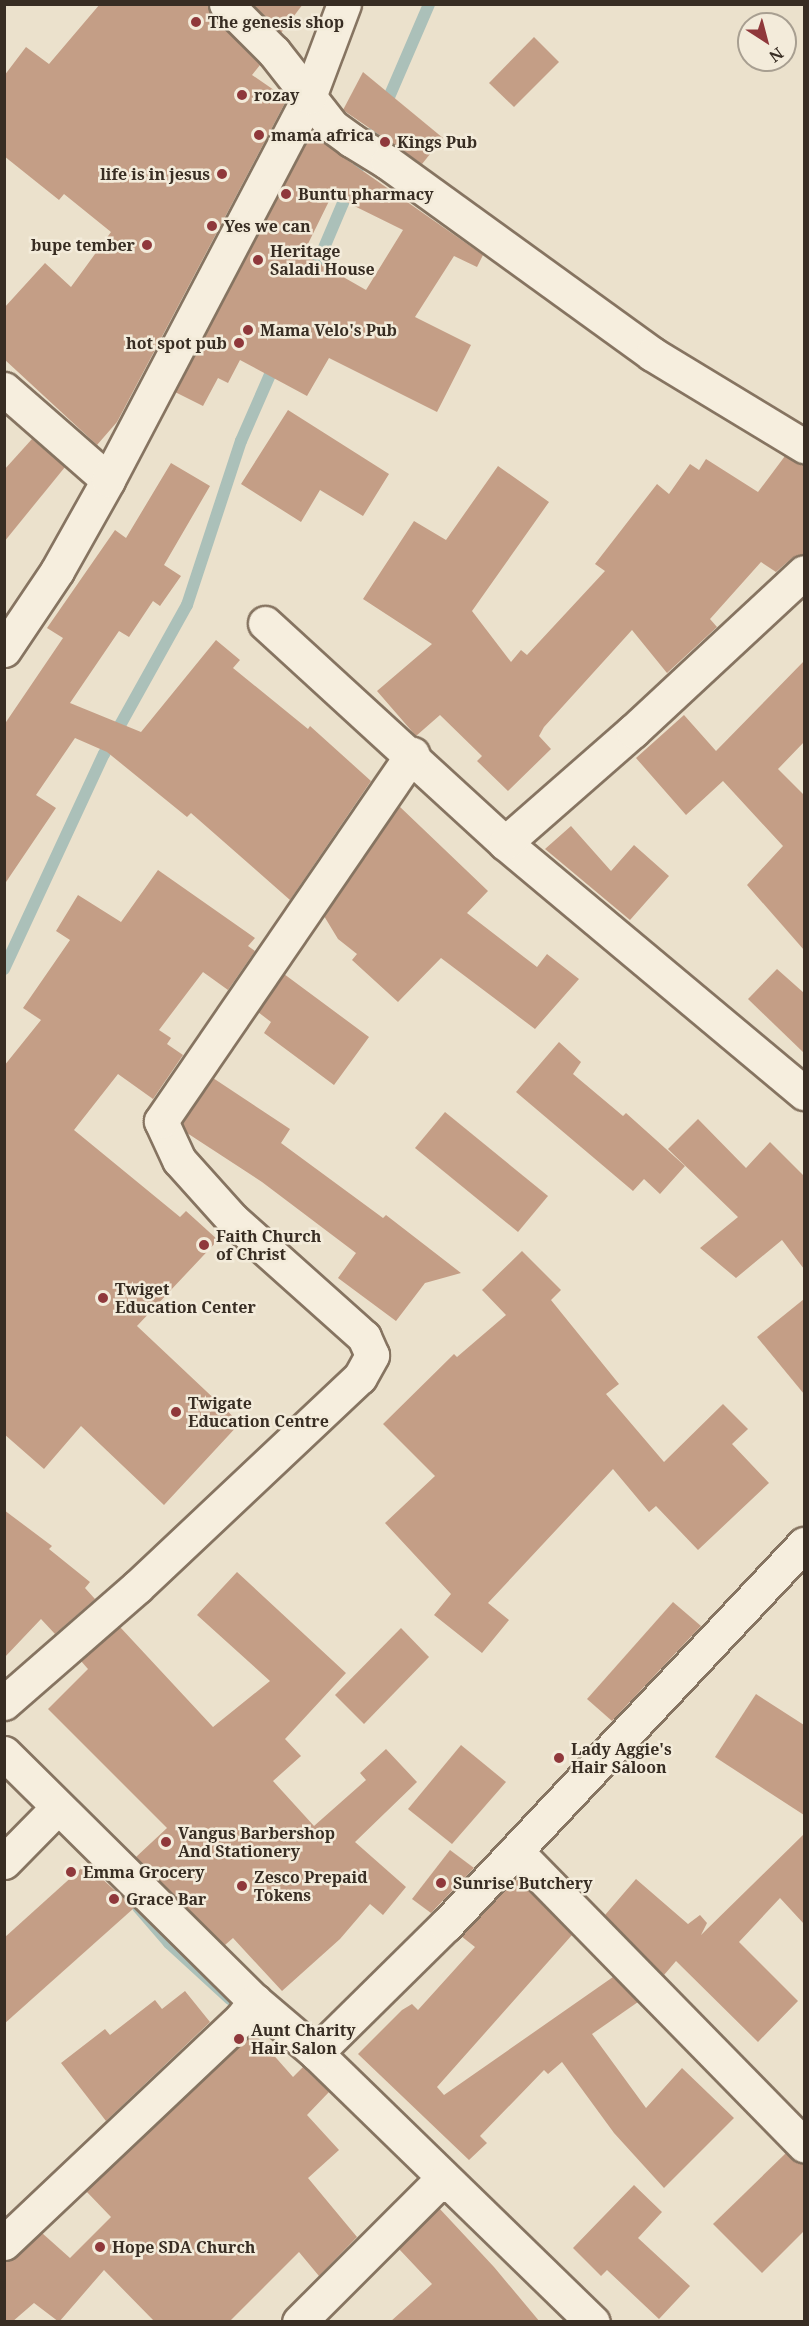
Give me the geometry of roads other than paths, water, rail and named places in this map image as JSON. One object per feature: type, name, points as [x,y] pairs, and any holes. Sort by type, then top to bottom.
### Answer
[{"type":"street","points":[[226,4],[274,52],[332,126],[387,162],[556,287],[652,354],[804,446]]},
{"type":"street","points":[[4,650],[57,571],[108,480],[309,97],[344,4]]},
{"type":"street","points":[[4,389],[108,480]]},
{"type":"street","points":[[505,843],[633,731],[804,572]]},
{"type":"street","points":[[265,623],[412,754],[505,843],[804,1093]]},
{"type":"street","points":[[4,1703],[137,1587],[360,1377],[372,1355],[364,1337],[210,1194],[179,1160],[161,1121],[412,754]]},
{"type":"street","points":[[316,2054],[516,1851],[804,1544]]},
{"type":"street","points":[[4,1754],[56,1809],[255,2001],[316,2054],[593,2322]]},
{"type":"street","points":[[4,1862],[56,1809]]},
{"type":"street","points":[[516,1851],[804,2145]]},
{"type":"street","points":[[4,2243],[241,2019],[255,2001]]},
{"type":"street","points":[[299,2322],[436,2185],[451,2185]]},
{"type":"waterway","points":[[374,132],[429,4]]},
{"type":"waterway","points":[[312,276],[363,156]]},
{"type":"waterway","points":[[4,969],[104,754],[187,605],[241,441],[276,361]]},
{"type":"waterway","points":[[138,1907],[169,1943],[230,1999]]},
{"type":"place","name":"The genesis shop","points":[[196,22]]},
{"type":"place","name":"rozay","points":[[242,95]]},
{"type":"place","name":"mama africa","points":[[259,135]]},
{"type":"place","name":"Kings Pub","points":[[385,142]]},
{"type":"place","name":"life is in jesus","points":[[222,174]]},
{"type":"place","name":"Buntu pharmacy","points":[[286,194]]},
{"type":"place","name":"Yes we can","points":[[212,226]]},
{"type":"place","name":"bupe tember","points":[[147,245]]},
{"type":"place","name":"Heritage Saladi House","points":[[258,260]]},
{"type":"place","name":"Mama Velo's Pub","points":[[248,330]]},
{"type":"place","name":"hot spot pub","points":[[239,343]]},
{"type":"place","name":"Faith Church of Christ","points":[[204,1245]]},
{"type":"place","name":"Twiget Education Center","points":[[103,1298]]},
{"type":"place","name":"Twigate Education Centre","points":[[176,1412]]},
{"type":"place","name":"Lady Aggie's Hair Saloon","points":[[559,1758]]},
{"type":"place","name":"Vangus Barbershop And Stationery","points":[[166,1842]]},
{"type":"place","name":"Emma Grocery","points":[[71,1872]]},
{"type":"place","name":"Sunrise Butchery","points":[[441,1883]]},
{"type":"place","name":"Zesco Prepaid Tokens","points":[[242,1886]]},
{"type":"place","name":"Grace Bar","points":[[114,1899]]},
{"type":"place","name":"Aunt Charity Hair Salon","points":[[239,2039]]},
{"type":"place","name":"Hope SDA Church","points":[[100,2247]]}]
